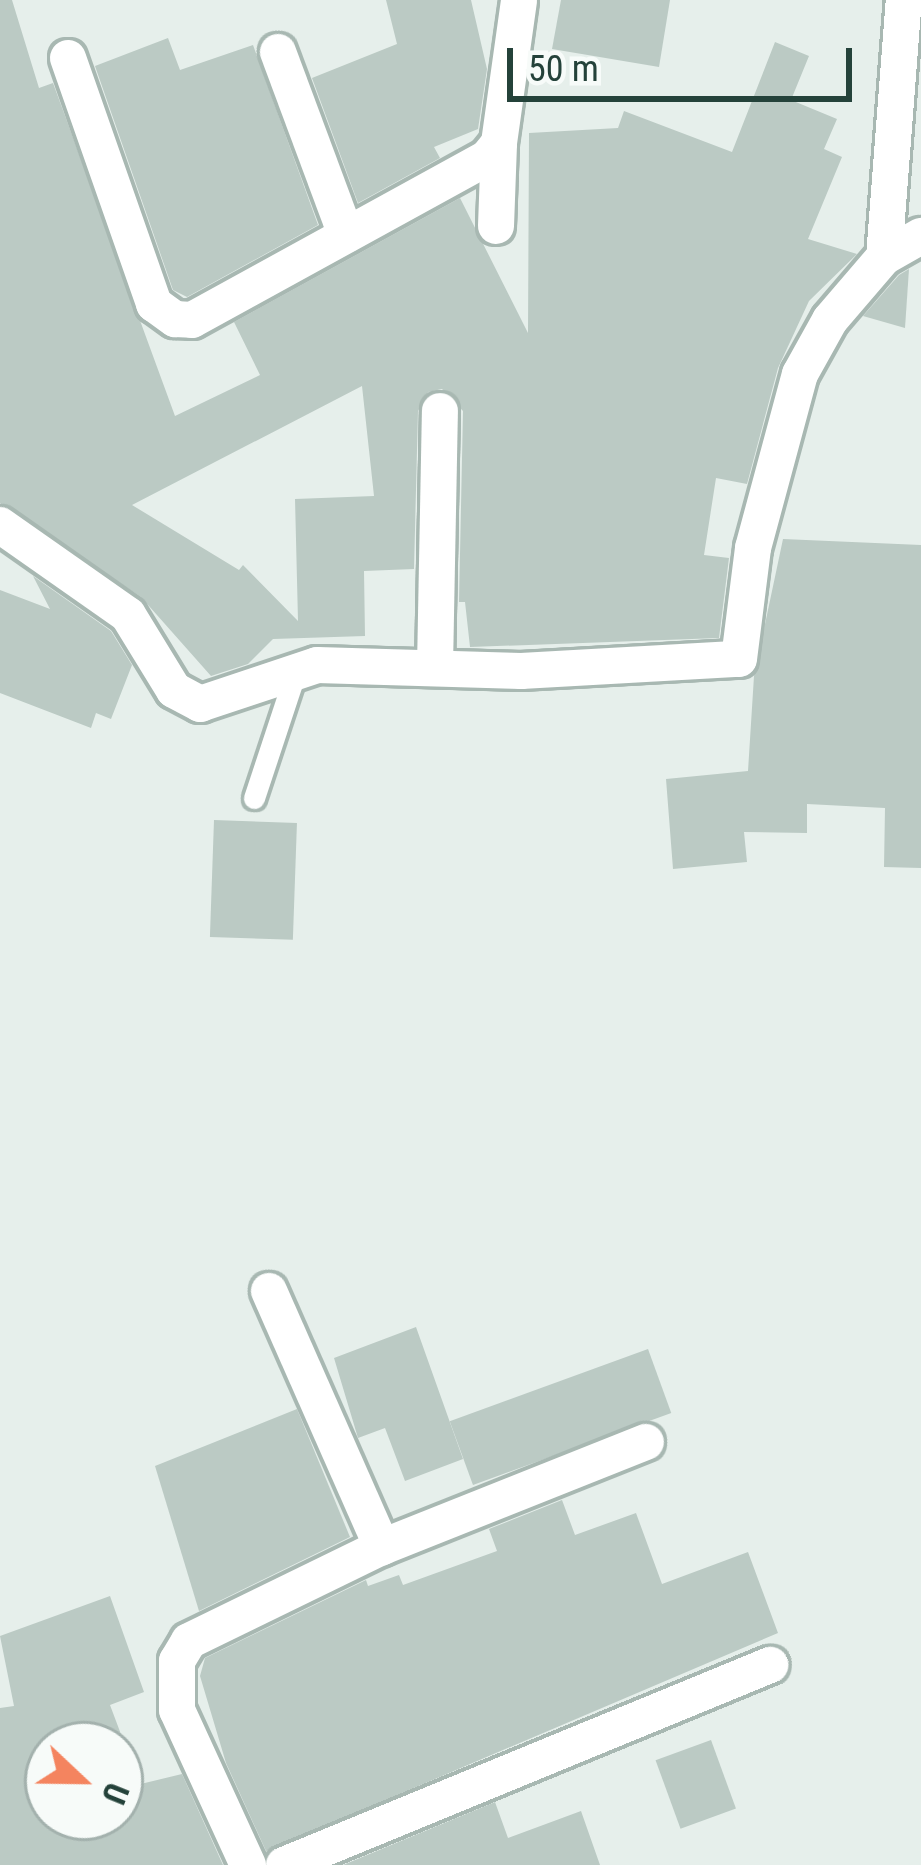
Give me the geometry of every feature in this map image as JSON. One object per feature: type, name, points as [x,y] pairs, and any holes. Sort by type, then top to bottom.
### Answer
[{"type":"street","points":[[496,226],[499,143],[520,0]]},
{"type":"street","points":[[884,257],[904,0]]},
{"type":"street","points":[[278,52],[346,235]]},
{"type":"street","points":[[68,58],[163,314],[192,320],[499,143]]},
{"type":"street","points":[[0,525],[128,615],[184,698],[219,700],[296,670],[521,671],[742,657],[753,548],[800,374],[830,320],[884,257],[921,236]]},
{"type":"street","points":[[435,668],[440,411]]},
{"type":"street","points":[[269,1291],[382,1547]]},
{"type":"street","points":[[248,1865],[177,1710],[177,1661],[208,1626],[382,1547],[646,1442]]},
{"type":"street","points":[[284,1865],[770,1665]]},
{"type":"lane","points":[[254,798],[296,670]]},
{"type":"building","points":[[0,0],[12,0],[39,88],[53,83],[175,416],[260,375],[234,322],[460,198],[528,333],[529,133],[618,128],[624,111],[732,152],[775,42],[809,56],[791,100],[837,119],[824,149],[842,157],[808,239],[857,254],[809,301],[778,368],[747,484],[716,478],[704,555],[729,558],[719,638],[470,647],[465,602],[459,602],[463,411],[442,389],[428,392],[418,411],[414,569],[364,571],[365,636],[273,639],[248,664],[211,676],[141,597],[0,503]],"holes":[[[362,386],[374,496],[295,499],[298,621],[243,565],[239,570],[132,505]]]},
{"type":"building","points":[[386,0],[471,0],[487,69],[478,129],[434,147],[440,158],[358,203],[312,78],[397,44]]},
{"type":"building","points":[[561,0],[670,0],[659,67],[552,49]]},
{"type":"building","points":[[168,38],[180,70],[253,45],[318,225],[187,297],[173,290],[95,66]]},
{"type":"building","points":[[909,269],[905,328],[863,316],[899,275]]},
{"type":"building","points":[[783,539],[921,545],[921,868],[884,867],[885,808],[807,804],[807,833],[744,832],[747,862],[673,869],[666,779],[748,771],[754,676]]},
{"type":"building","points":[[33,576],[111,631],[132,665],[111,719],[96,713],[91,728],[0,693],[0,590],[50,609]]},
{"type":"building","points":[[214,820],[297,823],[293,940],[210,937]]},
{"type":"building","points":[[416,1327],[463,1459],[405,1481],[385,1428],[358,1438],[334,1358]]},
{"type":"building","points":[[648,1349],[671,1413],[473,1485],[450,1421]]},
{"type":"building","points":[[297,1409],[350,1537],[199,1611],[155,1466]]},
{"type":"building","points":[[562,1500],[575,1535],[636,1513],[662,1584],[748,1552],[778,1633],[266,1851],[226,1763],[200,1676],[205,1658],[366,1580],[368,1586],[399,1575],[403,1585],[497,1551],[489,1529]]},
{"type":"building","points":[[110,1596],[144,1692],[110,1705],[116,1721],[24,1721],[24,1841],[144,1841],[144,1783],[182,1774],[223,1865],[0,1865],[0,1708],[14,1706],[0,1636]]},
{"type":"building","points":[[711,1740],[736,1809],[681,1829],[656,1760]]},
{"type":"building","points":[[495,1802],[508,1838],[581,1811],[600,1865],[343,1865]]}]
